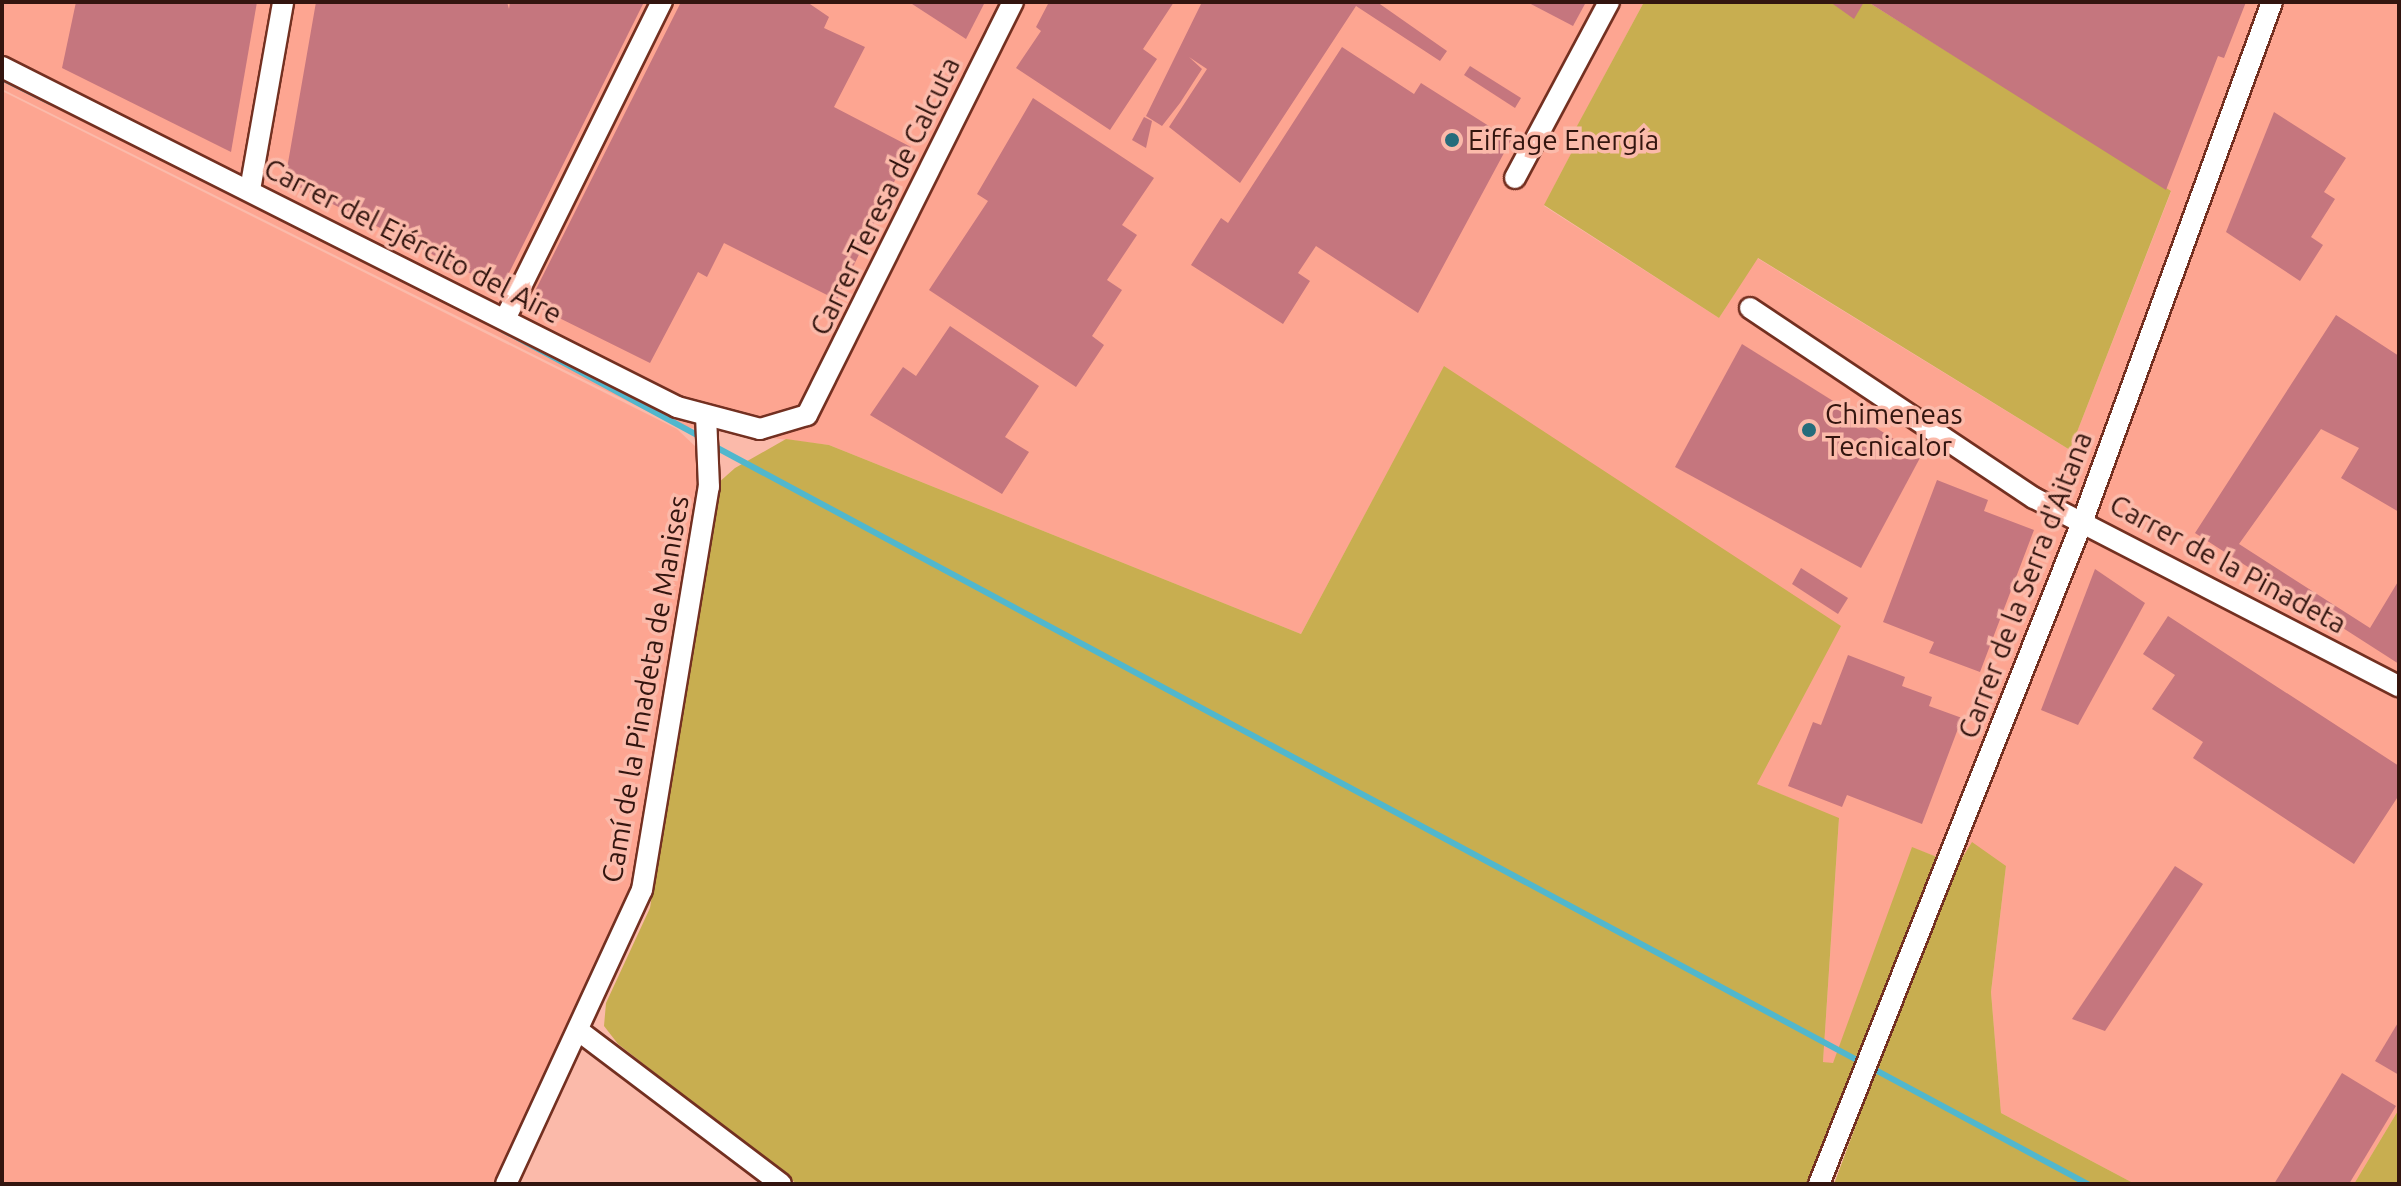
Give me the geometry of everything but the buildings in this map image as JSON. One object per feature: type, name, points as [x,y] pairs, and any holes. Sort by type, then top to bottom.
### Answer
[{"type":"street","points":[[250,190],[283,2]]},
{"type":"street","points":[[505,319],[662,2]]},
{"type":"street","name":"Carrer Teresa de Calcuta","points":[[807,415],[1013,2]]},
{"type":"street","points":[[1515,178],[1609,2]]},
{"type":"street","name":"Carrer de la Serra d'Aitana","points":[[1819,1184],[2083,520],[2272,2]]},
{"type":"street","name":"Carrer del Ejército del Aire","points":[[2,67],[677,407],[760,429],[807,415]]},
{"type":"street","name":"Carrer de la Pinadeta","points":[[1750,308],[2034,498],[2083,520],[2399,686]]},
{"type":"street","name":"Camí de la Pinadeta de Manises","points":[[506,1184],[642,890],[709,487],[706,416]]},
{"type":"street","points":[[579,1031],[781,1184]]},
{"type":"shaded area","points":[[2,2],[1644,2],[1571,138],[1576,144],[1544,206],[1719,318],[1757,258],[2070,450],[2171,192],[1868,2],[2399,2],[2399,1109],[2354,1184],[2135,1184],[2001,1113],[1991,992],[2006,866],[1945,886],[1937,857],[1913,848],[1833,1064],[1823,1062],[1839,819],[1757,784],[1444,367],[1301,634],[829,445],[677,426],[2,89]]},
{"type":"shaded area","points":[[1644,2],[1868,2],[2171,191],[2070,450],[1758,258],[1719,318],[1544,205],[1576,144],[1570,139]]},
{"type":"shaded area","points":[[2,91],[677,429],[698,449],[700,473],[631,887],[496,1184],[2,1184]]},
{"type":"shaded area","points":[[1444,366],[1841,626],[1757,784],[1839,818],[1823,1062],[1833,1063],[1912,847],[1937,857],[1808,1184],[797,1184],[618,1044],[604,1026],[606,1003],[650,908],[717,484],[735,468],[786,439],[829,445],[1301,634]]},
{"type":"shaded area","points":[[1972,842],[2006,866],[1991,992],[2001,1113],[2135,1184],[1834,1184],[1945,886]]},
{"type":"shaded area","points":[[2399,1109],[2399,1184],[2354,1184]]},
{"type":"waterway","points":[[2,78],[50,102]]},
{"type":"waterway","points":[[503,330],[701,437]]},
{"type":"waterway","points":[[710,444],[2088,1184]]},
{"type":"place","name":"Eiffage Energía","points":[[1452,140]]},
{"type":"place","name":"Chimeneas Tecnicalor","points":[[1809,430]]}]
